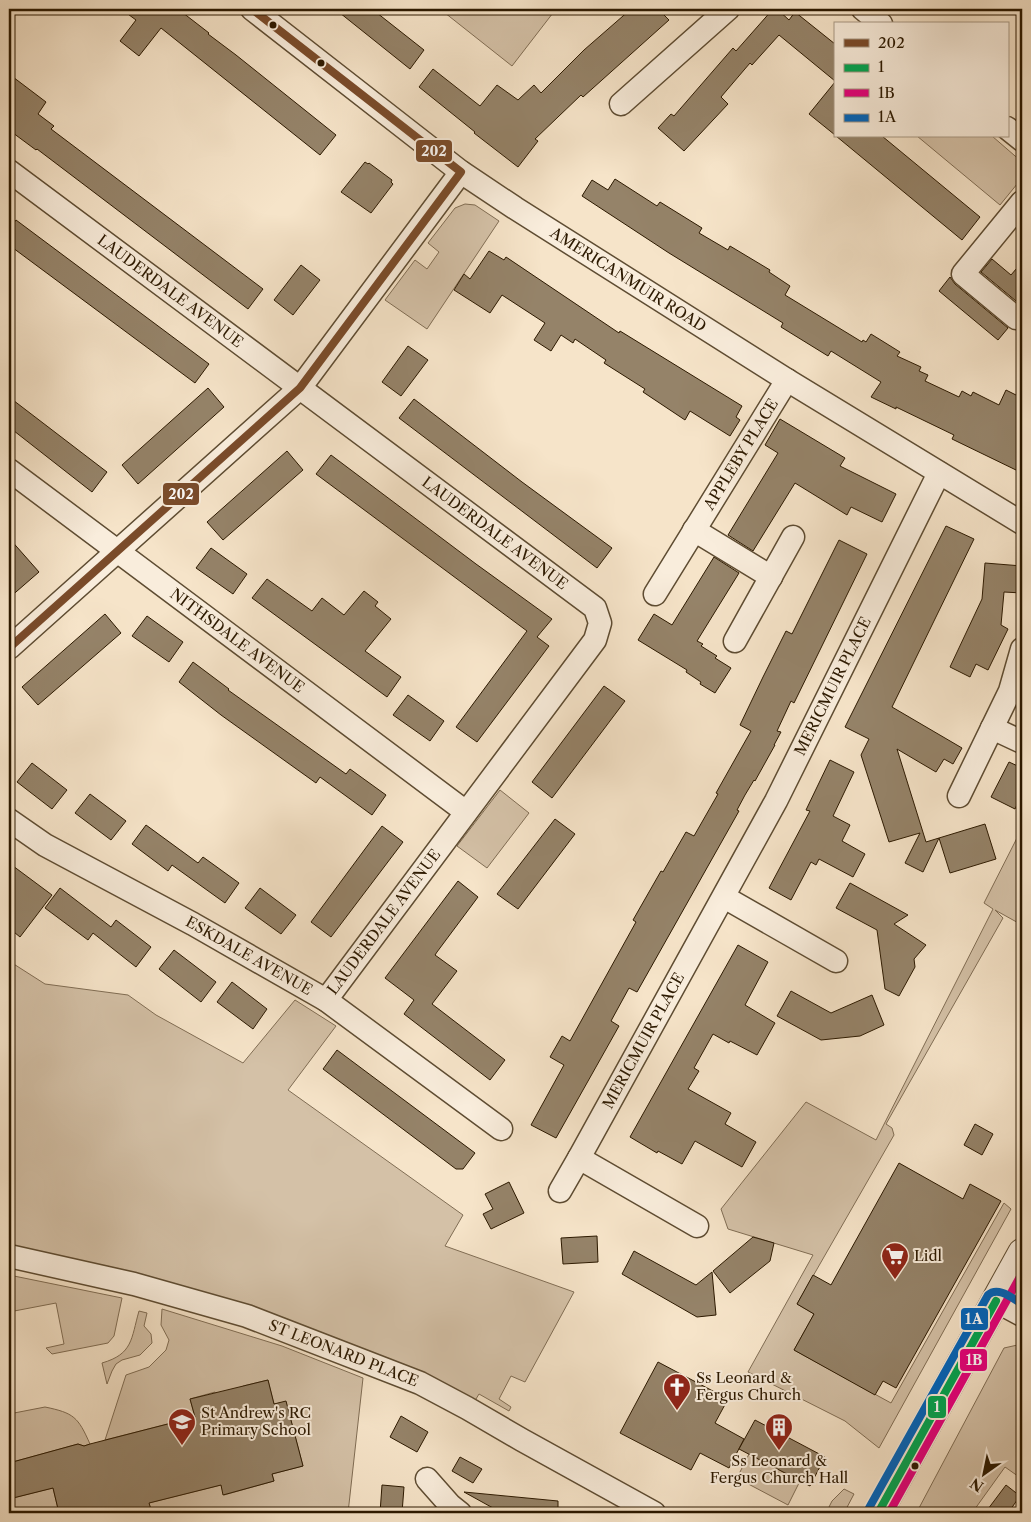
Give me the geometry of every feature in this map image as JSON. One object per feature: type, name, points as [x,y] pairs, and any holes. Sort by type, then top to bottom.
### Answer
[{"type":"street","name":"AMERICANMUIR ROAD","points":[[252,9],[461,172],[787,380],[1022,523]]},
{"type":"street","points":[[621,104],[728,9]]},
{"type":"street","points":[[863,9],[879,22]]},
{"type":"street","points":[[1008,129],[1022,140]]},
{"type":"street","name":"LAUDERDALE AVENUE","points":[[9,171],[595,608],[600,623],[596,640],[326,1000]]},
{"type":"street","points":[[9,648],[300,388],[461,172]]},
{"type":"street","points":[[1016,318],[963,274],[1022,202]]},
{"type":"street","name":"APPLEBY PLACE","points":[[655,594],[787,380]]},
{"type":"street","name":"NITHSDALE AVENUE","points":[[9,470],[466,812]]},
{"type":"street","name":"MERICMUIR PLACE","points":[[560,1191],[776,802],[939,473]]},
{"type":"street","points":[[694,530],[770,577]]},
{"type":"street","points":[[734,641],[793,537]]},
{"type":"street","points":[[959,796],[1010,691],[1022,650]]},
{"type":"street","points":[[992,728],[1022,742]]},
{"type":"street","name":"ESKDALE AVENUE","points":[[9,820],[45,845],[193,924],[326,1000],[501,1129]]},
{"type":"street","points":[[724,897],[836,961]]},
{"type":"street","points":[[579,1158],[697,1226]]},
{"type":"street","points":[[878,1513],[1022,1253]]},
{"type":"street","name":"ST LEONARD PLACE","points":[[9,1256],[134,1284],[247,1316],[420,1383],[654,1513]]},
{"type":"street","points":[[996,1301],[1022,1315]]},
{"type":"street","points":[[427,1479],[450,1505],[460,1513]]},
{"type":"shaded area","points":[[440,9],[556,9],[512,66]]},
{"type":"shaded area","points":[[919,138],[994,138],[1022,162],[1022,178],[1000,205]]},
{"type":"shaded area","points":[[465,204],[475,205],[499,221],[427,329],[385,300],[415,260],[427,269],[439,252],[428,243],[455,208]]},
{"type":"shaded area","points":[[500,790],[529,813],[487,868],[457,846]]},
{"type":"shaded area","points":[[1018,836],[1022,838],[1022,925],[995,910],[1003,918],[886,1124],[892,1128],[894,1135],[797,1304],[814,1314],[794,1350],[891,1403],[1004,1203],[1011,1209],[879,1448],[845,1421],[748,1372],[813,1255],[728,1229],[721,1209],[806,1102],[876,1140],[993,909],[984,903]]},
{"type":"shaded area","points":[[9,961],[45,984],[128,995],[156,1015],[243,1063],[295,1000],[336,1026],[288,1090],[463,1215],[445,1246],[574,1292],[525,1382],[511,1376],[499,1399],[511,1407],[509,1411],[479,1394],[473,1404],[9,1247]]},
{"type":"shaded area","points":[[9,1275],[122,1298],[114,1336],[108,1343],[52,1354],[46,1348],[64,1344],[56,1303],[9,1312]]},
{"type":"shaded area","points":[[162,1309],[282,1346],[363,1378],[348,1513],[152,1513],[149,1503],[221,1485],[224,1495],[274,1481],[272,1474],[303,1466],[286,1402],[274,1404],[268,1380],[243,1386],[220,1411],[215,1392],[190,1399],[195,1417],[105,1440],[126,1375],[149,1367],[166,1350],[169,1340],[161,1325]]},
{"type":"shaded area","points":[[139,1311],[147,1313],[144,1326],[151,1334],[152,1343],[140,1355],[122,1360],[116,1364],[107,1384],[102,1363],[120,1355],[125,1350],[132,1337]]},
{"type":"shaded area","points":[[1022,1344],[1022,1479],[1005,1467],[972,1513],[927,1513],[919,1508],[1004,1348]]},
{"type":"shaded area","points":[[45,1407],[69,1414],[74,1418],[82,1428],[90,1444],[84,1446],[78,1444],[9,1463],[9,1414]]},
{"type":"shaded area","points":[[749,1454],[800,1481],[788,1505],[737,1478]]},
{"type":"shaded area","points":[[53,1488],[59,1513],[9,1513],[9,1499]]},
{"type":"shaded area","points":[[844,1489],[854,1494],[844,1513],[826,1513],[832,1501]]},
{"type":"building","points":[[121,9],[178,9],[336,135],[320,155],[161,28],[139,56],[120,41],[136,20]]},
{"type":"building","points":[[335,9],[372,9],[424,50],[410,69]]},
{"type":"building","points":[[631,9],[658,9],[669,20],[583,97],[581,95],[535,139],[538,141],[518,167],[419,87],[433,69],[480,106],[497,85],[518,100],[534,85],[541,93],[584,50]]},
{"type":"building","points":[[773,9],[777,9],[789,20],[795,12],[834,43],[834,80],[779,35],[752,65],[750,63],[721,97],[728,104],[684,151],[658,128],[671,114],[674,116],[733,48],[736,51]]},
{"type":"building","points":[[9,74],[46,102],[38,114],[54,126],[51,129],[263,289],[248,309],[37,149],[9,130]]},
{"type":"building","points":[[834,83],[834,134],[809,114]]},
{"type":"building","points":[[838,138],[884,138],[980,217],[962,240]]},
{"type":"building","points":[[365,162],[392,180],[393,184],[371,213],[341,192]]},
{"type":"building","points":[[615,179],[657,206],[660,202],[702,228],[699,233],[728,250],[730,246],[770,270],[769,272],[790,286],[785,295],[862,342],[863,340],[866,342],[871,334],[900,352],[897,356],[921,367],[919,371],[928,375],[925,381],[959,397],[962,391],[971,396],[973,392],[999,405],[1006,390],[1022,398],[1022,456],[1016,470],[952,439],[954,435],[871,397],[881,382],[831,351],[828,356],[781,327],[783,323],[669,253],[582,196],[592,180],[608,190]]},
{"type":"building","points":[[16,220],[209,364],[195,383],[9,245],[9,230]]},
{"type":"building","points":[[489,251],[504,260],[506,257],[619,333],[620,331],[742,406],[736,417],[740,420],[730,436],[690,411],[685,420],[643,392],[645,389],[604,363],[606,360],[575,339],[573,343],[561,335],[551,351],[534,340],[545,323],[502,295],[490,313],[454,290],[464,274],[470,279]]},
{"type":"building","points":[[992,259],[1011,275],[1022,262],[1022,306],[981,272]]},
{"type":"building","points":[[301,265],[320,280],[293,315],[274,300]]},
{"type":"building","points":[[950,277],[955,284],[1008,328],[998,340],[939,291]]},
{"type":"building","points":[[408,346],[428,360],[401,396],[382,382]]},
{"type":"building","points":[[208,388],[224,407],[138,484],[122,465]]},
{"type":"building","points":[[9,397],[107,472],[92,492],[9,427]]},
{"type":"building","points":[[414,399],[612,548],[597,568],[399,418]]},
{"type":"building","points":[[780,419],[845,458],[840,466],[896,494],[882,522],[851,507],[847,515],[795,483],[753,551],[728,535],[778,453],[765,445]]},
{"type":"building","points":[[287,451],[303,470],[223,540],[207,522]]},
{"type":"building","points":[[331,455],[552,619],[537,637],[549,646],[477,742],[456,727],[527,631],[316,474]]},
{"type":"building","points":[[946,526],[974,539],[892,707],[962,748],[953,764],[944,759],[936,772],[897,749],[926,842],[939,838],[923,872],[905,863],[920,833],[889,842],[861,755],[869,739],[845,727]]},
{"type":"building","points":[[9,538],[39,572],[9,598]]},
{"type":"building","points":[[839,540],[867,554],[794,703],[791,701],[777,731],[781,732],[775,745],[745,795],[737,810],[739,811],[637,992],[629,988],[611,1021],[619,1026],[556,1138],[531,1125],[564,1065],[550,1057],[562,1036],[570,1041],[636,922],[633,920],[661,871],[663,872],[686,832],[694,836],[718,794],[716,793],[751,731],[740,725],[786,631],[792,634]]},
{"type":"building","points":[[211,548],[247,574],[233,594],[196,568]]},
{"type":"building","points":[[714,557],[739,573],[697,641],[703,644],[701,646],[717,656],[715,658],[731,668],[715,693],[700,684],[701,682],[686,672],[687,670],[638,640],[654,614],[672,625]]},
{"type":"building","points":[[985,563],[1022,566],[1022,593],[1004,592],[1001,625],[1008,629],[988,670],[976,664],[970,677],[950,667],[982,599]]},
{"type":"building","points":[[267,579],[312,611],[322,598],[344,615],[364,591],[378,602],[375,606],[391,619],[365,651],[401,677],[387,697],[252,598]]},
{"type":"building","points":[[105,614],[121,633],[38,705],[22,687]]},
{"type":"building","points":[[147,616],[183,642],[169,662],[132,636]]},
{"type":"building","points":[[193,662],[228,690],[346,774],[350,769],[386,795],[372,815],[320,777],[316,783],[221,715],[179,682]]},
{"type":"building","points":[[604,686],[625,701],[552,798],[532,782]]},
{"type":"building","points":[[408,695],[444,721],[430,741],[393,715]]},
{"type":"building","points":[[830,760],[854,772],[833,816],[850,825],[842,841],[865,854],[853,877],[819,859],[816,865],[811,862],[791,900],[769,888],[810,811],[806,810]]},
{"type":"building","points":[[1009,762],[1022,768],[1022,794],[1015,809],[991,797]]},
{"type":"building","points":[[32,763],[67,790],[52,809],[17,782]]},
{"type":"building","points":[[90,794],[126,821],[111,840],[75,813]]},
{"type":"building","points":[[555,819],[575,834],[518,909],[497,894]]},
{"type":"building","points":[[985,824],[996,859],[950,873],[939,838]]},
{"type":"building","points":[[146,825],[198,863],[203,857],[239,883],[225,903],[172,865],[168,871],[132,844]]},
{"type":"building","points":[[382,826],[403,842],[331,937],[311,922]]},
{"type":"building","points":[[9,863],[52,895],[20,937],[9,928]]},
{"type":"building","points":[[458,881],[478,897],[435,955],[457,971],[432,1004],[505,1060],[490,1080],[404,1014],[414,1000],[385,978]]},
{"type":"building","points":[[850,883],[908,915],[894,924],[926,945],[914,959],[915,967],[899,996],[885,989],[877,930],[836,908]]},
{"type":"building","points":[[60,888],[111,927],[116,920],[151,947],[136,967],[93,933],[88,940],[45,908]]},
{"type":"building","points":[[260,888],[296,915],[281,934],[245,908]]},
{"type":"building","points":[[738,945],[768,962],[745,1005],[775,1023],[757,1055],[713,1034],[694,1068],[699,1071],[688,1089],[731,1113],[725,1124],[756,1142],[742,1167],[695,1141],[682,1164],[658,1151],[657,1153],[630,1137]]},
{"type":"building","points":[[174,950],[216,982],[201,1002],[159,969]]},
{"type":"building","points":[[232,982],[267,1009],[253,1029],[217,1002]]},
{"type":"building","points":[[791,991],[831,1013],[872,995],[884,1025],[860,1036],[821,1040],[777,1016]]},
{"type":"building","points":[[337,1050],[475,1153],[463,1169],[456,1169],[323,1069]]},
{"type":"building","points":[[975,1124],[993,1134],[982,1155],[964,1145]]},
{"type":"building","name":"Lidl","points":[[899,1163],[963,1199],[970,1184],[1001,1201],[896,1388],[883,1381],[875,1395],[794,1350],[814,1314],[797,1304],[813,1275],[831,1285]]},
{"type":"building","points":[[509,1182],[524,1213],[491,1229],[483,1214],[493,1209],[485,1194]]},
{"type":"building","points":[[597,1236],[598,1262],[563,1264],[561,1238]]},
{"type":"building","points":[[753,1237],[774,1243],[770,1261],[730,1293],[713,1271]]},
{"type":"building","points":[[634,1251],[696,1285],[712,1272],[716,1315],[697,1317],[622,1274]]},
{"type":"building","name":"Ss Leonard & Fergus Church","points":[[658,1362],[728,1399],[715,1423],[744,1439],[729,1468],[700,1453],[691,1470],[620,1433]]},
{"type":"building","points":[[268,1380],[274,1404],[286,1401],[303,1466],[272,1474],[274,1481],[223,1495],[221,1485],[149,1503],[152,1513],[59,1513],[53,1488],[9,1499],[9,1463],[78,1444],[84,1446],[195,1417],[190,1399]]},
{"type":"building","points":[[401,1416],[428,1432],[417,1452],[390,1437]]},
{"type":"building","name":"Ss Leonard & Fergus Church Hall","points":[[755,1420],[825,1457],[810,1486],[739,1449]]},
{"type":"building","points":[[460,1457],[482,1469],[473,1483],[452,1471]]},
{"type":"building","points":[[382,1485],[404,1487],[402,1513],[380,1513]]},
{"type":"building","points":[[1006,1485],[1020,1496],[1008,1513],[985,1513]]},
{"type":"building","points":[[464,1492],[558,1501],[558,1513],[502,1513]]},
{"type":"transit line","name":"202","points":[[9,648],[300,388],[461,172],[252,9]]},
{"type":"transit line","name":"1B","points":[[889,1513],[1022,1273]]},
{"type":"transit line","name":"1A","points":[[869,1508],[988,1295],[1001,1292],[1022,1304]]},
{"type":"transit line","name":"1","points":[[878,1513],[996,1301]]},
{"type":"place","name":"Lidl","points":[[895,1280]]},
{"type":"place","name":"Ss Leonard & Fergus Church","points":[[677,1411]]},
{"type":"place","name":"St Andrew's RC Primary School","points":[[182,1446]]},
{"type":"place","name":"Ss Leonard & Fergus Church Hall","points":[[779,1451]]}]
